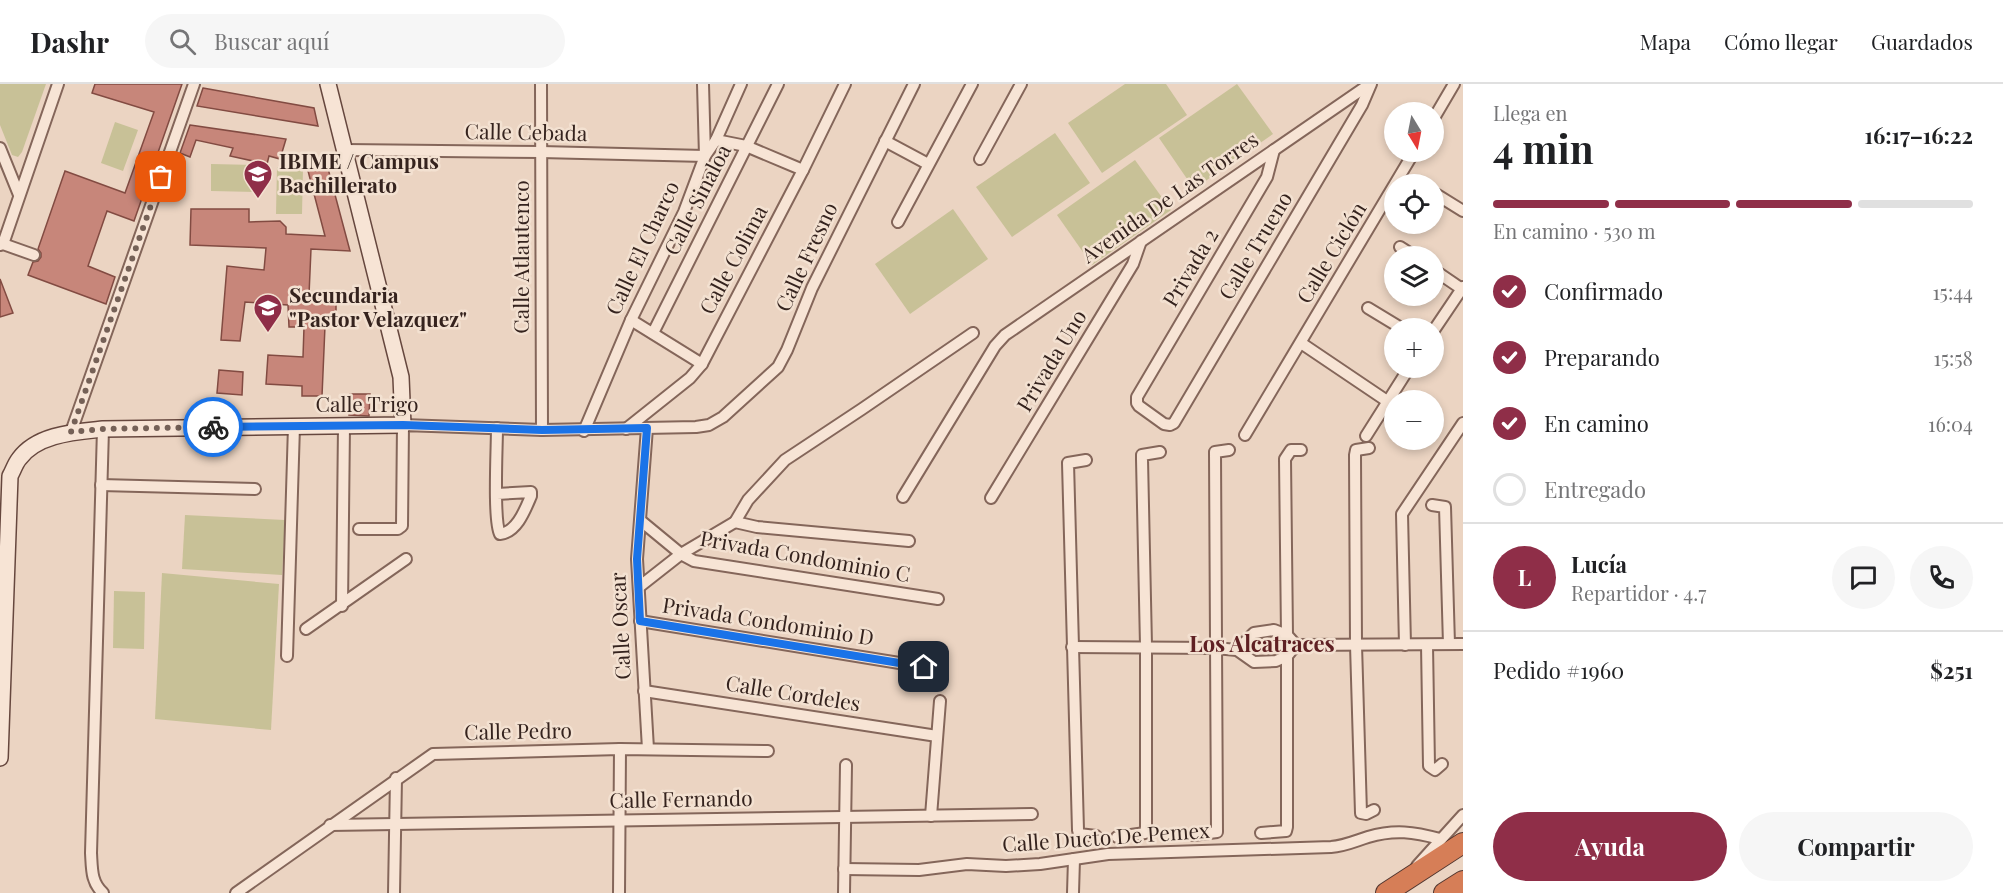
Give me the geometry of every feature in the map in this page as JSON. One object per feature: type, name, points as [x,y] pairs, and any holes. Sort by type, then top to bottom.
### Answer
[{"type":"highway","points":[[1386,893],[1463,843]]},
{"type":"highway","points":[[1444,893],[1463,881]]},
{"type":"street","points":[[34,255],[2,244],[58,84]]},
{"type":"street","points":[[71,432],[194,84]]},
{"type":"street","points":[[328,84],[401,377],[402,526],[398,529],[358,530]]},
{"type":"street","name":"Calle Atlautenco","points":[[541,84],[542,430]]},
{"type":"street","points":[[703,84],[705,156]]},
{"type":"street","name":"Calle El Charco","points":[[584,431],[631,320],[684,212],[705,156],[716,140],[741,84]]},
{"type":"street","name":"Calle Sinaloa","points":[[653,333],[778,84]]},
{"type":"street","name":"Calle Colima","points":[[626,429],[690,378],[702,364],[845,84]]},
{"type":"street","name":"Calle Fresno","points":[[709,424],[723,417],[778,367],[812,288],[914,84]]},
{"type":"street","points":[[898,222],[972,84]]},
{"type":"street","points":[[980,159],[1021,84]]},
{"type":"street","name":"Avenida De Las Torres","points":[[903,497],[995,346],[1005,335],[1370,84]]},
{"type":"street","name":"Calle Trueno","points":[[1137,403],[1164,424],[1174,423],[1362,105],[1370,84]]},
{"type":"street","points":[[1443,102],[1454,84]]},
{"type":"street","points":[[716,140],[747,146],[803,170]]},
{"type":"street","points":[[885,141],[928,164]]},
{"type":"street","points":[[0,148],[19,195]]},
{"type":"street","name":"Calle Cebada","points":[[346,150],[705,156]]},
{"type":"street","name":"Privada 2","points":[[1137,403],[1137,398],[1267,177],[1274,150]]},
{"type":"street","name":"Calle Ciclón","points":[[1245,435],[1408,162]]},
{"type":"street","points":[[1444,200],[1463,211]]},
{"type":"street","name":"Privada Uno","points":[[992,498],[1133,264],[1141,241]]},
{"type":"street","points":[[1442,318],[1463,288],[1444,276]]},
{"type":"street","points":[[1368,308],[1384,318]]},
{"type":"street","points":[[631,320],[702,364]]},
{"type":"street","points":[[639,587],[681,554],[735,522],[748,500],[784,460],[973,333]]},
{"type":"street","points":[[1301,343],[1384,397]]},
{"type":"street","points":[[1366,436],[1384,407]]},
{"type":"street","points":[[1405,645],[1402,514],[1463,423]]},
{"type":"street","name":"Calle Trigo","points":[[1,677],[10,476],[18,460],[28,449],[47,440],[71,432],[103,429],[403,425],[584,431],[696,427],[709,424]]},
{"type":"street","points":[[287,656],[294,426]]},
{"type":"street","points":[[342,606],[344,426]]},
{"type":"street","points":[[497,428],[497,494],[497,528],[500,534],[505,534],[521,519],[531,492],[497,494]]},
{"type":"street","name":"Calle Oscar","points":[[647,428],[637,559],[648,749]]},
{"type":"street","points":[[95,891],[90,853],[103,429]]},
{"type":"street","points":[[1369,448],[1356,450],[1355,455],[1356,645],[1361,813],[1366,814],[1374,810]]},
{"type":"street","points":[[1193,835],[1217,832],[1215,452],[1230,450]]},
{"type":"street","points":[[1287,635],[1286,459],[1291,450],[1301,450]]},
{"type":"street","points":[[1118,837],[1140,835],[1145,833],[1146,827],[1146,646],[1142,459],[1143,455],[1160,452]]},
{"type":"street","points":[[1086,460],[1068,463],[1072,647],[1077,830],[1082,836],[1096,836]]},
{"type":"street","points":[[101,485],[255,489]]},
{"type":"street","points":[[1432,505],[1445,507],[1446,513],[1449,644]]},
{"type":"street","name":"Privada Condominio C","points":[[640,521],[681,554],[694,561],[938,599]]},
{"type":"street","points":[[735,522],[758,527],[909,541]]},
{"type":"street","points":[[306,629],[406,560]]},
{"type":"street","name":"Privada Condominio D","points":[[640,621],[924,667]]},
{"type":"street","points":[[1237,650],[1254,633],[1274,630],[1287,635],[1296,645],[1463,644]]},
{"type":"street","points":[[1072,647],[1215,648],[1237,650],[1254,663],[1276,661],[1287,656],[1296,645]]},
{"type":"street","points":[[1427,645],[1429,766],[1435,770],[1442,765]]},
{"type":"street","points":[[1261,833],[1286,831],[1287,827],[1287,656]]},
{"type":"street","points":[[0,758],[1,677]]},
{"type":"street","name":"Calle Cordeles","points":[[644,691],[937,736]]},
{"type":"street","points":[[931,816],[940,701]]},
{"type":"street","name":"Calle Pedro","points":[[236,893],[433,754],[648,749],[768,751]]},
{"type":"street","points":[[619,893],[620,750]]},
{"type":"street","points":[[844,893],[846,765]]},
{"type":"street","points":[[394,893],[396,778]]},
{"type":"street","name":"Calle Fernando","points":[[330,825],[1032,814]]},
{"type":"street","points":[[1403,882],[1463,815]]},
{"type":"street","name":"Calle Ducto De Pemex","points":[[844,869],[919,870],[967,864],[1006,866],[1108,854],[1347,846],[1369,836],[1408,831],[1440,839]]},
{"type":"street","points":[[1073,893],[1074,859]]},
{"type":"shaded area","points":[[0,84],[46,84],[22,152],[18,157],[12,155],[0,125]]},
{"type":"shaded area","points":[[1125,84],[1166,84],[1187,115],[1102,173],[1068,123]]},
{"type":"shaded area","points":[[1237,84],[1273,134],[1194,189],[1159,138]]},
{"type":"shaded area","points":[[115,122],[138,130],[123,171],[101,163]]},
{"type":"shaded area","points":[[1055,133],[1090,183],[1012,237],[976,187]]},
{"type":"shaded area","points":[[1135,160],[1171,210],[1092,265],[1057,215]]},
{"type":"shaded area","points":[[211,164],[260,165],[260,192],[211,191]]},
{"type":"shaded area","points":[[277,167],[303,168],[302,214],[276,214]]},
{"type":"shaded area","points":[[953,209],[988,259],[910,314],[875,264]]},
{"type":"shaded area","points":[[185,515],[285,520],[282,575],[182,569]]},
{"type":"shaded area","points":[[162,573],[279,584],[271,730],[155,719]]},
{"type":"shaded area","points":[[114,591],[145,592],[144,649],[113,648]]},
{"type":"building","points":[[95,84],[182,84],[134,221],[107,211],[88,266],[115,277],[106,304],[28,275],[33,262],[38,261],[41,257],[38,249],[65,171],[125,193],[154,112],[92,93]]},
{"type":"building","points":[[203,88],[314,108],[318,126],[197,106]]},
{"type":"building","points":[[190,125],[286,139],[280,159],[269,156],[267,164],[230,156],[233,148],[196,140],[190,157],[180,153]]},
{"type":"building","points":[[326,161],[350,251],[311,249],[309,295],[336,294],[336,326],[325,326],[322,396],[302,396],[302,386],[266,384],[268,355],[303,357],[304,327],[289,327],[288,305],[245,302],[240,341],[221,340],[227,266],[264,270],[266,248],[190,245],[191,209],[249,209],[249,222],[280,221],[286,227],[286,234],[325,236],[307,167]]},
{"type":"building","points":[[0,279],[13,313],[0,317]]},
{"type":"building","points":[[219,370],[243,372],[242,395],[217,393]]},
{"type":"building","points":[[350,394],[370,394],[369,416],[349,415]]},
{"type":"way so far","points":[[161,177],[71,432],[103,429],[213,427]]},
{"type":"place","name":"IBIME / Campus Bachillerato","points":[[258,200]]},
{"type":"place","name":"Secundaria \"Pastor Velazquez\"","points":[[268,334]]},
{"type":"district","name":"Los Alcatraces","points":[[1262,644]]},
{"type":"route","points":[[213,427],[403,425],[584,431],[647,428],[637,559],[640,621],[924,667]]}]
